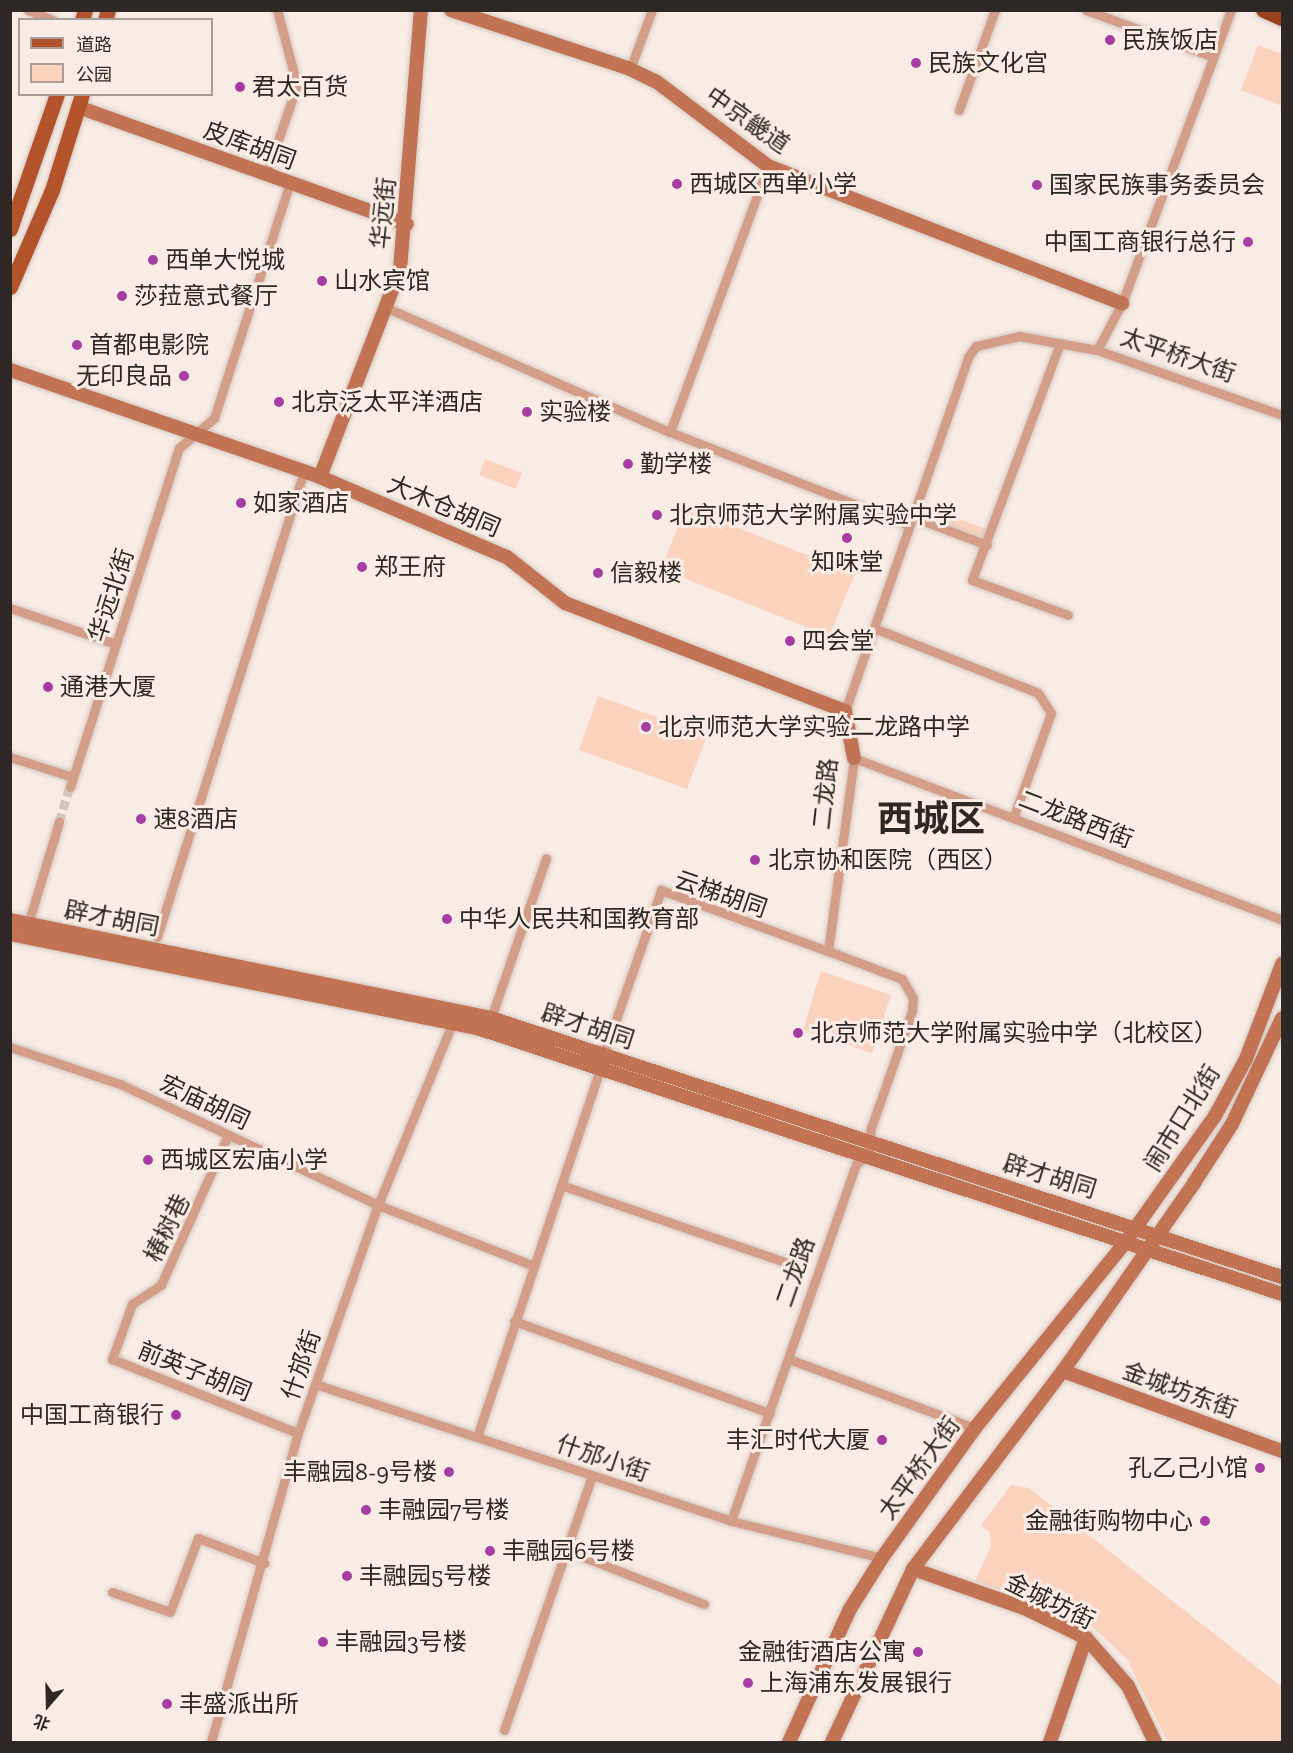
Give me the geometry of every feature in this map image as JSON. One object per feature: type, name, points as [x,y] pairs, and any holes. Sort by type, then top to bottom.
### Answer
[{"type":"highway","points":[[1264,10],[1282,18]]},
{"type":"main road","name":"华远街","points":[[320,477],[387,308],[407,224],[421,10]]},
{"type":"main road","name":"中京畿道","points":[[451,10],[630,69],[657,82],[768,166],[1122,303]]},
{"type":"main road","points":[[10,229],[56,96]]},
{"type":"main road","name":"皮库胡同","points":[[80,101],[266,175],[407,224]]},
{"type":"main road","points":[[10,287],[52,190],[80,101]]},
{"type":"main road","name":"大木仓胡同","points":[[10,370],[197,432],[303,473],[320,477],[507,557],[565,603],[845,711]]},
{"type":"main road","name":"二龙路","points":[[845,711],[854,758]]},
{"type":"main road","name":"辟才胡同","points":[[10,920],[455,1017],[602,1060],[869,1149],[1124,1244],[1282,1294]]},
{"type":"main road","name":"辟才胡同","points":[[10,934],[455,1017],[491,1018],[602,1060]]},
{"type":"main road","name":"闹市口北街","points":[[1124,1244],[1215,1116],[1246,1059],[1282,964]]},
{"type":"main road","name":"闹市口北街","points":[[1148,1251],[1232,1124],[1282,1018]]},
{"type":"main road","name":"辟才胡同","points":[[869,1149],[1138,1225],[1282,1277]]},
{"type":"main road","name":"太平桥大街","points":[[789,1743],[850,1609],[882,1558],[975,1428],[1124,1244]]},
{"type":"main road","points":[[832,1743],[913,1569],[1063,1371],[1148,1251]]},
{"type":"main road","name":"金城坊东街","points":[[1063,1371],[1282,1451]]},
{"type":"main road","name":"金城坊街","points":[[913,1569],[1024,1608],[1086,1638],[1128,1686],[1155,1743]]},
{"type":"main road","points":[[1050,1743],[1086,1638]]},
{"type":"street","points":[[28,10],[48,18]]},
{"type":"street","points":[[266,175],[297,85],[278,10]]},
{"type":"street","points":[[630,69],[652,10]]},
{"type":"street","points":[[960,110],[995,10]]},
{"type":"street","points":[[1086,10],[1214,57]]},
{"type":"street","name":"太平桥大街","points":[[1231,10],[1122,303],[1097,350],[1282,415]]},
{"type":"street","points":[[670,432],[768,166]]},
{"type":"street","name":"华远北街","points":[[10,757],[72,782],[179,448],[214,418],[290,183]]},
{"type":"street","points":[[387,308],[670,432],[911,521],[987,545]]},
{"type":"street","points":[[845,711],[968,357],[976,346],[1019,336],[1097,350]]},
{"type":"street","points":[[1060,343],[987,545],[972,580],[1068,615]]},
{"type":"street","points":[[157,937],[303,473]]},
{"type":"street","points":[[10,608],[116,644]]},
{"type":"street","points":[[874,628],[1038,693],[1051,713],[1014,816]]},
{"type":"street","name":"二龙路西街","points":[[854,758],[1014,816],[1282,920]]},
{"type":"street","name":"二龙路","points":[[731,1521],[856,1164],[869,1149],[913,998],[909,987],[888,970],[828,951],[854,758]]},
{"type":"street","points":[[28,924],[59,822]]},
{"type":"street","points":[[491,1018],[546,858]]},
{"type":"street","name":"云梯胡同","points":[[602,1060],[661,890],[828,951]]},
{"type":"street","name":"什邡街","points":[[211,1743],[264,1563],[298,1433],[378,1205],[455,1017]]},
{"type":"street","name":"宏庙胡同","points":[[10,1047],[120,1084],[378,1205],[532,1265]]},
{"type":"street","points":[[478,1434],[532,1265],[602,1060]]},
{"type":"street","name":"椿树巷","points":[[112,1359],[132,1304],[161,1285],[228,1135]]},
{"type":"street","points":[[561,1185],[800,1267]]},
{"type":"street","points":[[514,1321],[770,1413]]},
{"type":"street","name":"前英子胡同","points":[[112,1359],[298,1433]]},
{"type":"street","points":[[789,1359],[975,1428]]},
{"type":"street","name":"什邡小街","points":[[315,1384],[478,1434],[591,1476],[731,1521],[882,1558]]},
{"type":"street","points":[[504,1730],[568,1551],[591,1476]]},
{"type":"street","points":[[112,1592],[170,1612],[198,1538],[264,1563]]},
{"type":"street","points":[[568,1551],[704,1604]]},
{"type":"green space","points":[[1258,45],[1282,54],[1282,106],[1241,90]]},
{"type":"green space","points":[[485,459],[522,473],[516,489],[479,475]]},
{"type":"green space","points":[[921,505],[989,530],[986,539],[918,514]]},
{"type":"green space","points":[[686,507],[855,574],[829,636],[661,569]]},
{"type":"green space","points":[[598,696],[707,735],[687,789],[579,750]]},
{"type":"green space","points":[[821,971],[891,995],[872,1053],[803,1030]]},
{"type":"green space","points":[[1011,1485],[1029,1488],[1282,1687],[1282,1742],[1168,1742],[1127,1659],[1087,1622],[975,1581],[991,1546],[990,1533],[981,1525]]},
{"type":"tunnel","points":[[59,822],[70,787]]},
{"type":"place","name":"民族饭店","points":[[1110,40]]},
{"type":"place","name":"民族文化宫","points":[[916,63]]},
{"type":"place","name":"君太百货","points":[[240,87]]},
{"type":"place","name":"西城区西单小学","points":[[677,184]]},
{"type":"place","name":"国家民族事务委员会","points":[[1037,185]]},
{"type":"place","name":"中国工商银行总行","points":[[1248,242]]},
{"type":"place","name":"西单大悦城","points":[[153,260]]},
{"type":"place","name":"山水宾馆","points":[[322,281]]},
{"type":"place","name":"莎菈意式餐厅","points":[[122,296]]},
{"type":"place","name":"首都电影院","points":[[77,345]]},
{"type":"place","name":"无印良品","points":[[184,376]]},
{"type":"place","name":"北京泛太平洋酒店","points":[[279,402]]},
{"type":"place","name":"实验楼","points":[[527,412]]},
{"type":"place","name":"勤学楼","points":[[628,464]]},
{"type":"place","name":"如家酒店","points":[[241,503]]},
{"type":"place","name":"北京师范大学附属实验中学","points":[[657,515]]},
{"type":"place","name":"知味堂","points":[[847,538]]},
{"type":"place","name":"郑王府","points":[[362,567]]},
{"type":"place","name":"信毅楼","points":[[598,573]]},
{"type":"place","name":"四会堂","points":[[790,641]]},
{"type":"place","name":"通港大厦","points":[[48,687]]},
{"type":"place","name":"北京师范大学实验二龙路中学","points":[[646,727]]},
{"type":"place","name":"速8酒店","points":[[141,819]]},
{"type":"place","name":"北京协和医院（西区）","points":[[755,860]]},
{"type":"place","name":"中华人民共和国教育部","points":[[447,919]]},
{"type":"place","name":"北京师范大学附属实验中学（北校区）","points":[[798,1033]]},
{"type":"place","name":"西城区宏庙小学","points":[[148,1160]]},
{"type":"place","name":"中国工商银行","points":[[176,1415]]},
{"type":"place","name":"丰汇时代大厦","points":[[882,1440]]},
{"type":"place","name":"孔乙己小馆","points":[[1260,1468]]},
{"type":"place","name":"丰融园8-9号楼","points":[[449,1472]]},
{"type":"place","name":"丰融园7号楼","points":[[366,1510]]},
{"type":"place","name":"金融街购物中心","points":[[1205,1521]]},
{"type":"place","name":"丰融园6号楼","points":[[490,1551]]},
{"type":"place","name":"丰融园5号楼","points":[[347,1576]]},
{"type":"place","name":"丰融园3号楼","points":[[323,1642]]},
{"type":"place","name":"金融街酒店公寓","points":[[918,1652]]},
{"type":"place","name":"上海浦东发展银行","points":[[748,1683]]},
{"type":"place","name":"丰盛派出所","points":[[167,1704]]},
{"type":"district","name":"西城区","points":[[931,819]]}]
